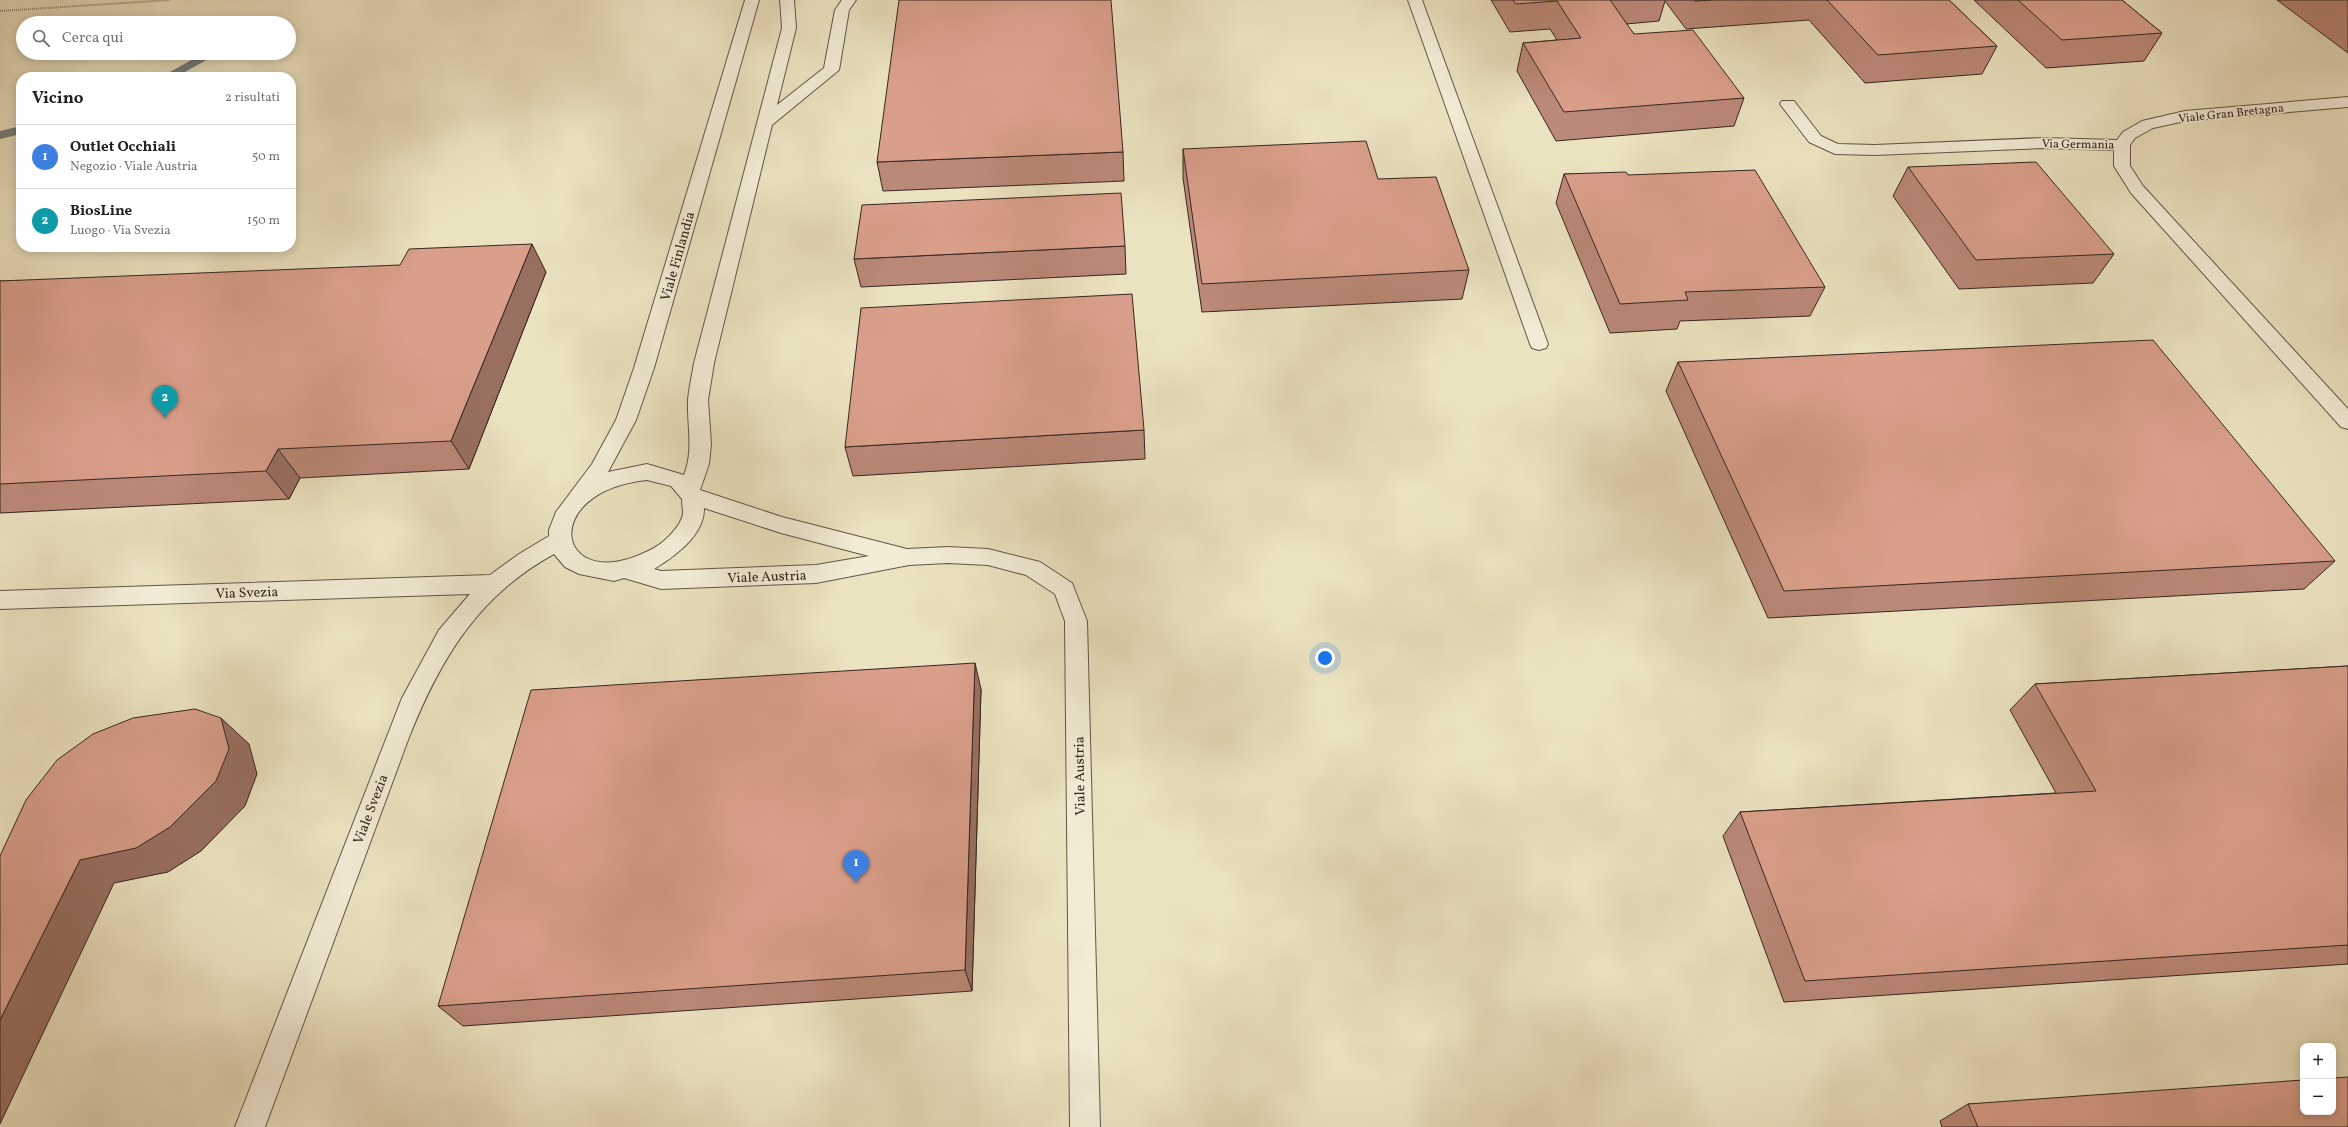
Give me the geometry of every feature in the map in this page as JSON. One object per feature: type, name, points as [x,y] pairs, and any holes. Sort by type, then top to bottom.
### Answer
[{"type":"street","name":"Viale Finlandia","points":[[559,541],[560,527],[566,513],[599,468],[626,420],[644,368],[752,0]]},
{"type":"street","points":[[787,0],[789,28]]},
{"type":"street","points":[[559,541],[564,552],[575,562],[588,569],[606,572],[626,570],[666,554],[681,540],[691,525],[695,510],[691,493],[701,444],[698,400],[704,364],[789,28],[802,0]]},
{"type":"street","points":[[765,123],[831,70],[842,10],[849,0]]},
{"type":"street","points":[[1415,0],[1539,344]]},
{"type":"street","name":"Viale Gran Bretagna","points":[[2122,145],[2129,135],[2148,124],[2185,116],[2348,102]]},
{"type":"street","name":"Via Germania","points":[[1788,104],[1816,139],[1835,149],[1875,150],[2043,143],[2122,145],[2122,166],[2136,189],[2348,422]]},
{"type":"street","name":"Viale Finlandia","points":[[576,500],[591,488],[608,479],[628,474],[647,472],[664,475],[678,481],[691,493]]},
{"type":"street","name":"Viale Austria","points":[[691,493],[781,525],[909,557]]},
{"type":"street","name":"Viale Svezia","points":[[250,1127],[345,872],[426,670],[448,636],[494,584],[529,556],[559,541]]},
{"type":"street","name":"Viale Austria","points":[[626,570],[661,580],[808,574],[909,557],[948,555],[988,557],[1032,568],[1064,589],[1076,621],[1084,1127]]},
{"type":"street","name":"Via Svezia","points":[[0,600],[494,584]]},
{"type":"path","points":[[0,11],[170,0]]},
{"type":"building","points":[[899,0],[1111,0],[1123,152],[877,162]]},
{"type":"building","points":[[1513,0],[1610,0],[1634,34],[1693,30],[1744,98],[1564,112],[1523,43],[1581,38],[1557,1],[1516,4]]},
{"type":"building","points":[[1827,0],[1949,0],[1997,46],[1878,55]]},
{"type":"building","points":[[2018,0],[2122,0],[2162,33],[2062,40]]},
{"type":"building","points":[[1366,141],[1378,179],[1436,177],[1469,270],[1202,284],[1183,149]]},
{"type":"building","points":[[2036,162],[2114,254],[1976,260],[1908,167]]},
{"type":"building","points":[[1755,170],[1825,287],[1685,292],[1688,300],[1620,304],[1564,174],[1626,172],[1628,175]]},
{"type":"building","points":[[1121,193],[1125,246],[854,259],[862,205]]},
{"type":"building","points":[[532,244],[451,441],[278,449],[266,471],[0,484],[0,281],[400,265],[409,249]]},
{"type":"building","points":[[1132,294],[1144,430],[845,447],[861,308]]},
{"type":"building","points":[[2153,340],[2335,561],[1784,591],[1678,362]]},
{"type":"building","points":[[975,663],[965,970],[438,1006],[531,690]]},
{"type":"building","points":[[2348,666],[2348,945],[1805,981],[1740,812],[2096,791],[2035,684]]},
{"type":"building","points":[[195,709],[221,718],[229,749],[216,781],[170,827],[136,848],[80,860],[0,1020],[0,856],[26,800],[57,760],[93,734],[133,718]]},
{"type":"building","points":[[2348,1077],[2348,1127],[1978,1127],[1968,1104],[2300,1080],[2300,1115],[2336,1115],[2336,1078]]},
{"type":"waterway","points":[[177,72],[200,60]]},
{"type":"waterway","points":[[0,135],[16,131]]},
{"type":"place","name":"BiosLine","points":[[165,418]]},
{"type":"place","name":"Outlet Occhiali","points":[[856,883]]}]
